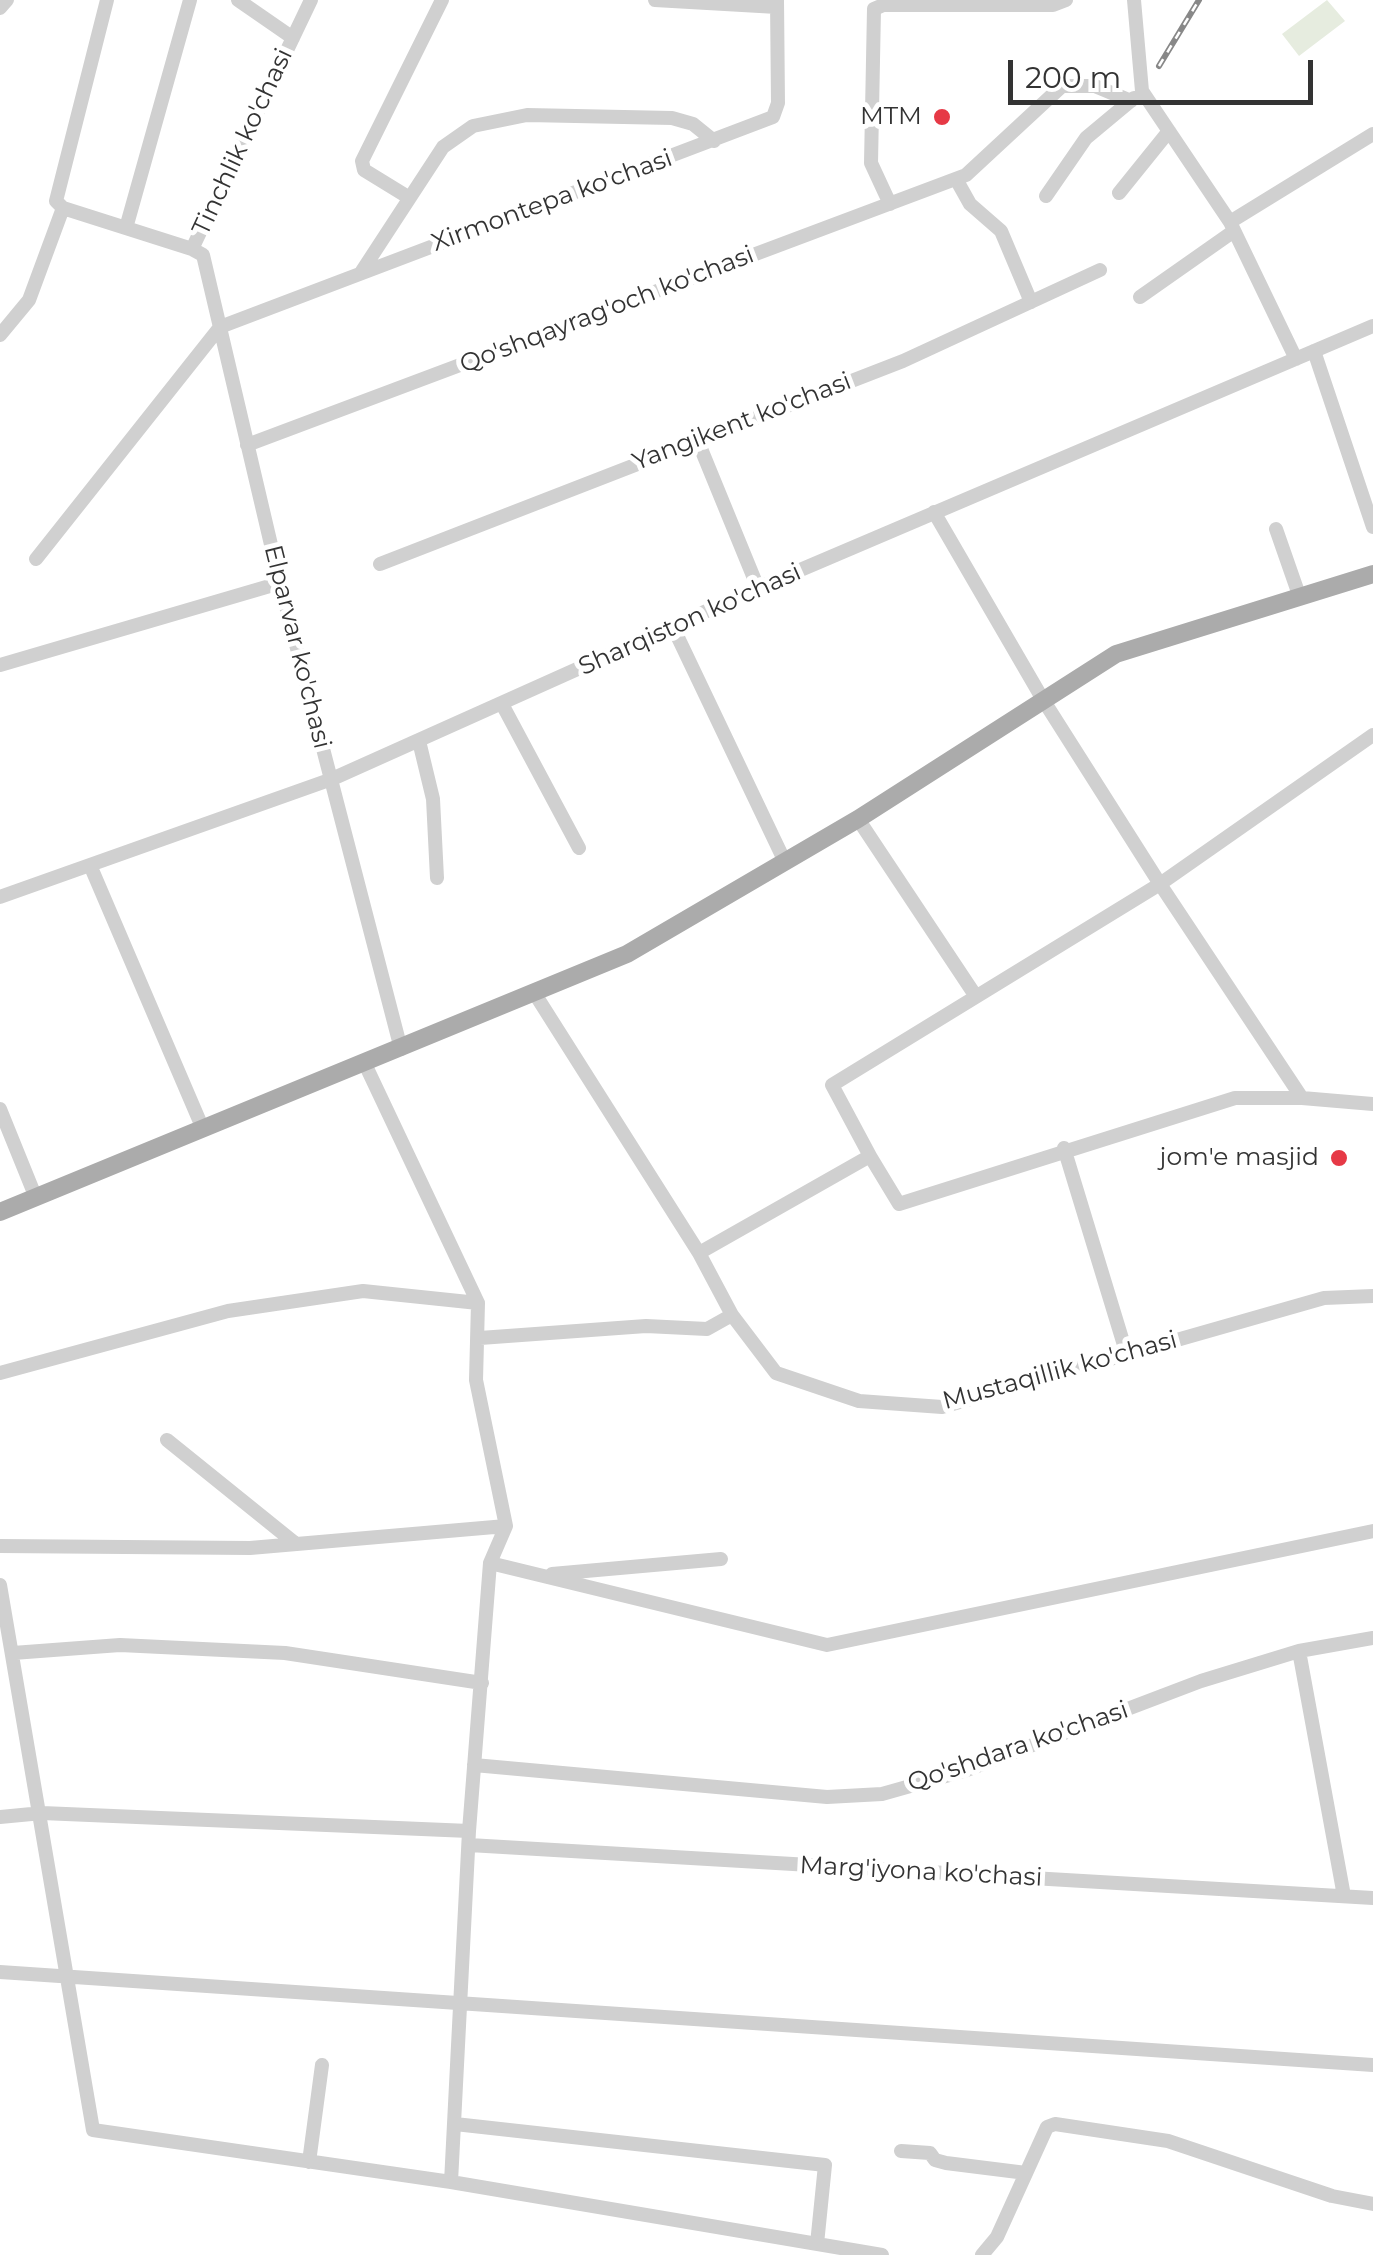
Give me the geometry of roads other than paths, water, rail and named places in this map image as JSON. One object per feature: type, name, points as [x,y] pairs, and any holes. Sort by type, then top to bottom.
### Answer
[{"type":"main road","points":[[0,1212],[627,954],[858,819],[1116,654],[1373,574]]},
{"type":"street","points":[[0,8],[6,0]]},
{"type":"street","points":[[0,335],[29,300],[63,208],[56,201],[107,0]]},
{"type":"street","points":[[126,228],[190,0]]},
{"type":"street","points":[[238,0],[292,38]]},
{"type":"street","name":"Tinchlik ko'chasi","points":[[63,208],[192,248],[310,0]]},
{"type":"street","points":[[408,197],[364,170],[362,161],[442,0]]},
{"type":"street","points":[[655,0],[777,4]]},
{"type":"street","points":[[890,204],[871,163],[874,9],[884,5],[1053,5],[1066,0]]},
{"type":"street","points":[[1134,0],[1136,96]]},
{"type":"street","name":"Xirmontepa ko'chasi","points":[[220,327],[768,120],[776,111],[777,4]]},
{"type":"street","points":[[1031,302],[1000,231],[970,204],[961,177],[1062,86],[1094,86],[1136,96],[1169,131],[1232,226],[1296,359]]},
{"type":"street","points":[[1046,196],[1086,138],[1136,96]]},
{"type":"street","points":[[362,271],[443,148],[458,135],[506,116],[672,118],[693,124],[714,141]]},
{"type":"street","points":[[1119,193],[1169,131]]},
{"type":"street","points":[[1140,296],[1232,226],[1373,134]]},
{"type":"street","name":"Qo'shqayrag'och ko'chasi","points":[[247,446],[961,177]]},
{"type":"street","name":"Elparvar ko'chasi","points":[[192,248],[204,255],[280,583],[401,1049]]},
{"type":"street","name":"Yangikent ko'chasi","points":[[380,564],[903,361],[1100,270]]},
{"type":"street","name":"Sharqiston ko'chasi","points":[[0,897],[332,779],[758,588],[1373,326]]},
{"type":"street","points":[[36,559],[220,327]]},
{"type":"street","points":[[1314,352],[1373,527]]},
{"type":"street","points":[[697,439],[758,588]]},
{"type":"street","points":[[934,512],[1042,698],[1302,1098]]},
{"type":"street","points":[[1276,529],[1299,596]]},
{"type":"street","points":[[0,665],[280,583]]},
{"type":"street","points":[[673,627],[785,862]]},
{"type":"street","points":[[502,704],[578,848]]},
{"type":"street","points":[[1373,735],[1160,884],[832,1085],[899,1204],[1064,1148],[1235,1098],[1373,1104]]},
{"type":"street","points":[[419,741],[434,799],[437,878]]},
{"type":"street","points":[[858,819],[975,996]]},
{"type":"street","points":[[90,865],[203,1129]]},
{"type":"street","name":"Mustaqillik ko'chasi","points":[[534,994],[698,1253],[732,1315],[776,1373],[858,1401],[942,1406],[1324,1298],[1373,1296]]},
{"type":"street","points":[[365,1064],[478,1303],[476,1380],[506,1526],[490,1563],[469,1838],[452,2182]]},
{"type":"street","points":[[0,1109],[36,1198]]},
{"type":"street","points":[[1064,1148],[1127,1355]]},
{"type":"street","points":[[698,1253],[870,1156]]},
{"type":"street","points":[[0,1373],[228,1311],[267,1305],[363,1291],[478,1303]]},
{"type":"street","points":[[480,1338],[646,1326],[707,1329],[732,1315]]},
{"type":"street","points":[[167,1440],[296,1544]]},
{"type":"street","points":[[0,1546],[250,1548],[506,1526]]},
{"type":"street","points":[[490,1563],[827,1645],[1373,1531]]},
{"type":"street","points":[[542,1576],[722,1559]]},
{"type":"street","points":[[0,1585],[70,1974],[93,2130],[452,2182],[882,2255]]},
{"type":"street","name":"Qo'shdara ko'chasi","points":[[474,1765],[828,1797],[882,1794],[968,1770],[1201,1680],[1300,1651],[1373,1638]]},
{"type":"street","points":[[13,1653],[120,1644],[285,1653],[482,1684]]},
{"type":"street","points":[[1300,1651],[1344,1896]]},
{"type":"street","name":"Marg'iyona ko'chasi","points":[[0,1816],[42,1812],[1373,1898]]},
{"type":"street","points":[[0,1972],[1373,2065]]},
{"type":"street","points":[[309,2162],[322,2065]]},
{"type":"street","points":[[456,2124],[825,2165],[816,2244]]},
{"type":"street","points":[[982,2255],[997,2237],[1046,2127],[1056,2124],[1168,2141],[1332,2196],[1373,2204]]},
{"type":"street","points":[[901,2150],[930,2153],[935,2160],[946,2163],[1026,2173]]},
{"type":"railway","points":[[1159,66],[1199,0]]},
{"type":"place","name":"MTM","points":[[942,117]]},
{"type":"place","name":"jom'e masjid","points":[[1339,1158]]}]
